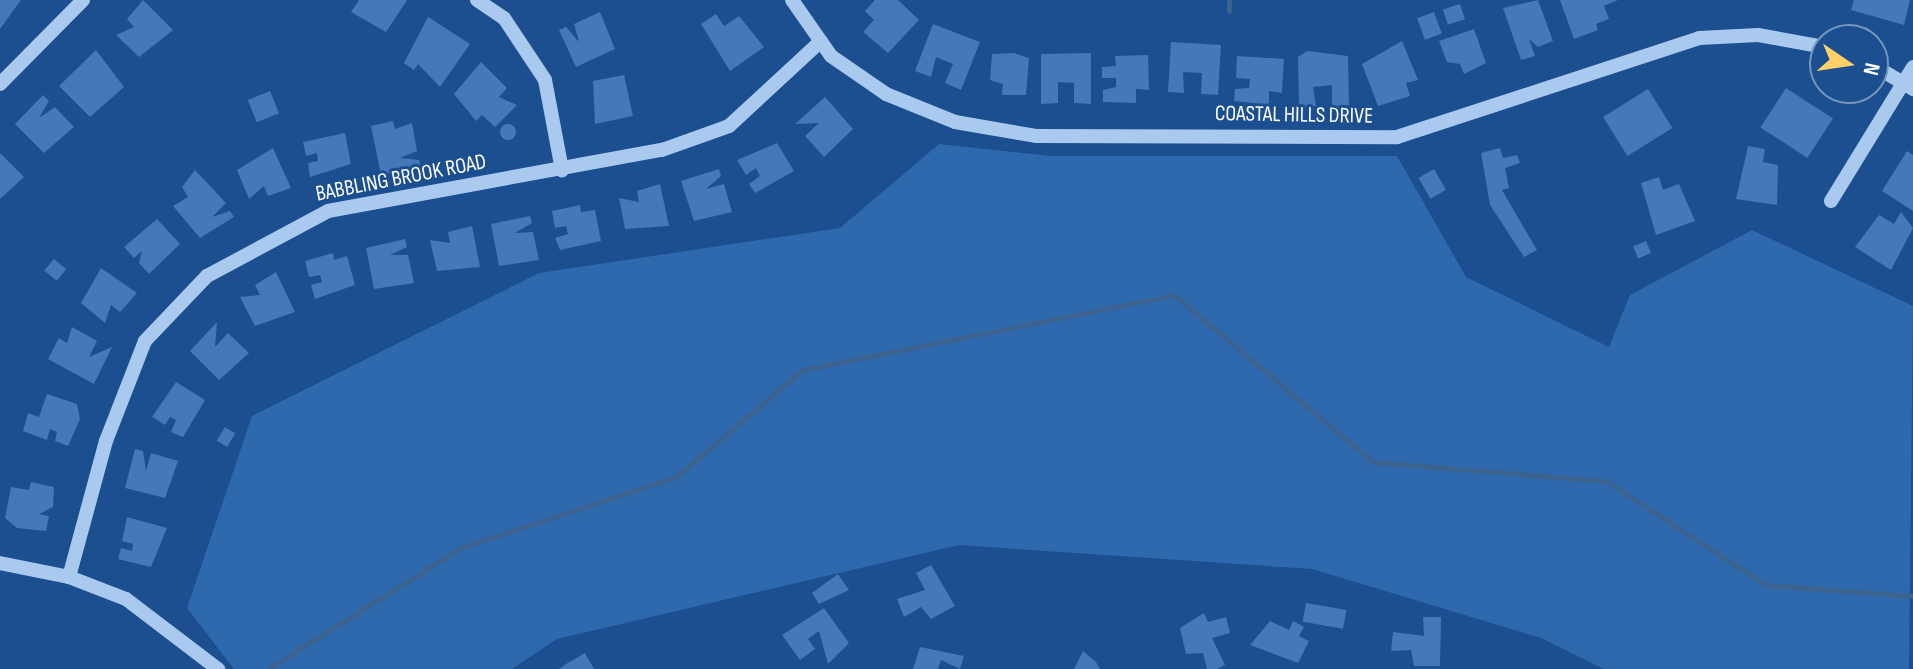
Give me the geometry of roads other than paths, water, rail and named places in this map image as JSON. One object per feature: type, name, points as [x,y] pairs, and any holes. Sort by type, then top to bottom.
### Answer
[{"type":"street","points":[[0,84],[83,0]]},
{"type":"street","points":[[477,0],[504,18],[545,80],[562,170]]},
{"type":"street","name":"COASTAL HILLS DRIVE","points":[[792,0],[843,66],[886,94],[978,128],[1036,136],[1361,141],[1428,128],[1630,54],[1699,38],[1758,35],[1809,44]]},
{"type":"street","name":"BABBLING BROOK ROAD","points":[[69,577],[140,353],[207,276],[328,211],[662,150],[729,126],[821,41]]},
{"type":"street","points":[[1831,201],[1908,86],[1913,67]]},
{"type":"street","points":[[1889,75],[1908,86]]},
{"type":"street","points":[[0,563],[69,577],[148,612],[218,669]]},
{"type":"waterway","points":[[1229,0],[1229,11]]},
{"type":"waterway","points":[[268,669],[460,548],[676,477],[802,370],[1174,295],[1373,462],[1606,481],[1766,585],[1913,596]]}]
